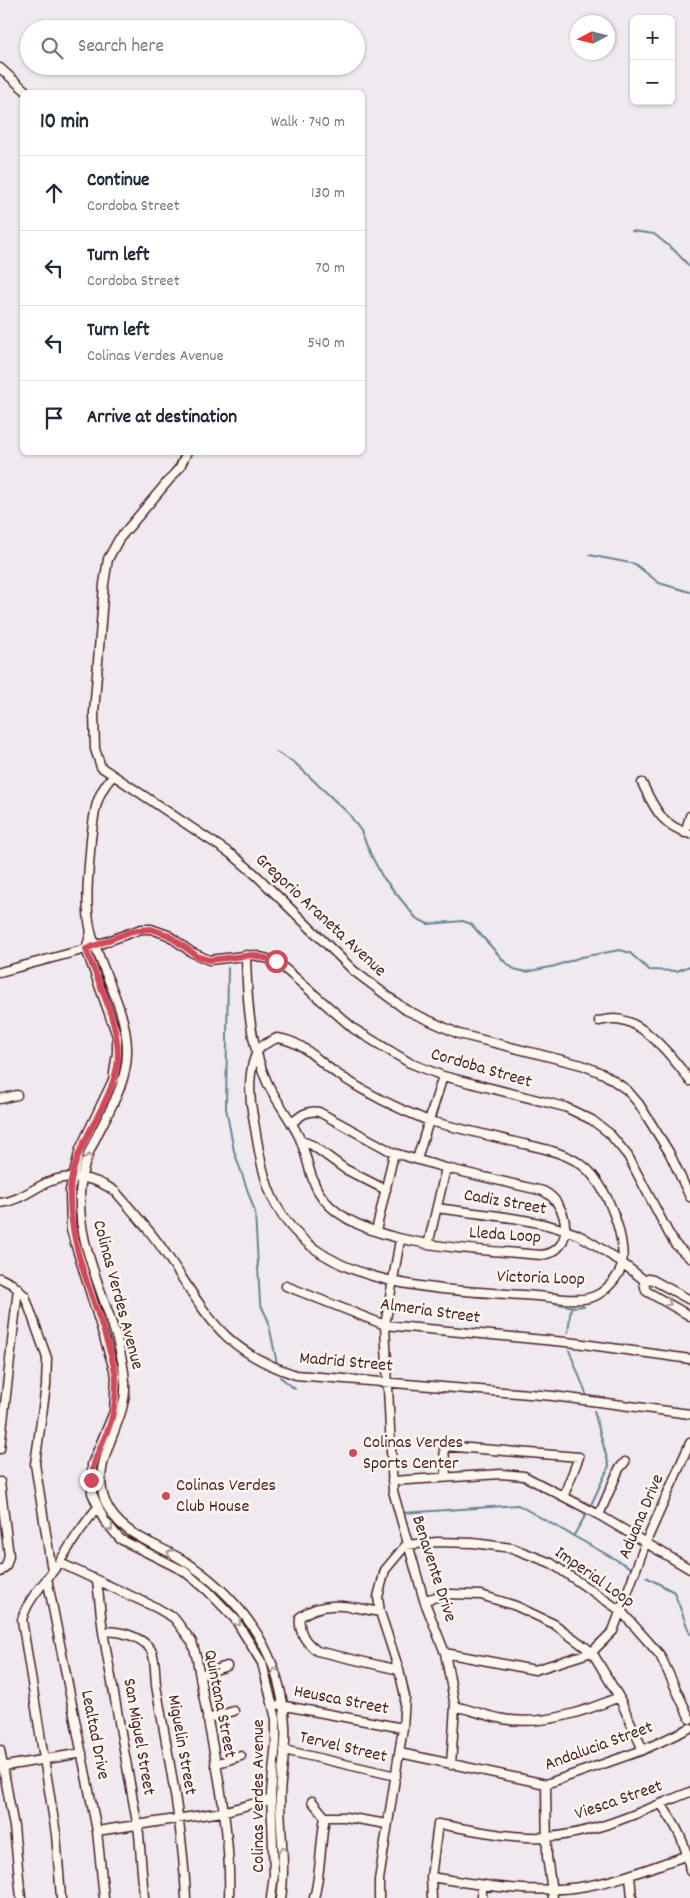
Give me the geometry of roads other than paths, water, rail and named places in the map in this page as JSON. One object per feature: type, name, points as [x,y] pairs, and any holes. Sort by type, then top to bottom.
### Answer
[{"type":"street","points":[[0,68],[25,90]]},
{"type":"street","points":[[112,777],[98,762],[94,730],[108,559],[119,539],[180,467],[186,455]]},
{"type":"street","name":"Colinas Verdes Avenue","points":[[112,777],[102,788],[94,813],[88,894],[91,931],[123,1023],[126,1038],[127,1064],[121,1085],[81,1178],[80,1212],[82,1231],[119,1349],[125,1385],[120,1417],[104,1456],[101,1471],[104,1499],[121,1526],[189,1564],[223,1589],[242,1610],[269,1656],[283,1705],[284,1750],[280,1796],[284,1870],[281,1898]]},
{"type":"street","name":"Gregorio Araneta Avenue","points":[[112,777],[234,856],[256,875],[354,971],[406,1010],[459,1034],[582,1065],[604,1074],[627,1090],[640,1104],[669,1152],[690,1197]]},
{"type":"street","points":[[642,783],[661,818],[667,824],[688,833],[690,816]]},
{"type":"street","name":"Cordoba Street","points":[[0,972],[96,946],[132,931],[151,929],[168,935],[202,958],[221,960],[246,955],[276,961],[369,1040],[410,1063],[443,1076],[565,1107],[579,1112],[609,1133],[637,1169],[675,1244],[690,1258]]},
{"type":"street","name":"Colinas Verdes Avenue","points":[[91,931],[86,949],[117,1036],[117,1064],[104,1102],[80,1149],[70,1190],[71,1230],[116,1376],[114,1412],[92,1464],[92,1486],[104,1520],[120,1539],[184,1571],[222,1604],[244,1631],[262,1663],[274,1707],[276,1742],[271,1798],[274,1874],[271,1898]]},
{"type":"street","points":[[246,955],[247,990],[257,1054]]},
{"type":"street","points":[[599,1021],[616,1019],[648,1034],[674,1059],[690,1081]]},
{"type":"street","points":[[257,1054],[263,1046],[277,1038],[298,1042],[352,1083],[428,1121],[540,1148],[579,1163],[594,1176],[615,1216],[622,1264]]},
{"type":"street","name":"Lleda Loop","points":[[257,1054],[267,1082],[302,1141],[309,1170],[318,1192],[332,1209],[356,1223],[400,1240],[428,1245],[541,1255],[551,1253],[565,1241],[566,1232],[562,1211],[547,1193],[394,1153],[319,1112],[311,1111],[302,1114],[292,1123]]},
{"type":"street","name":"Victoria Loop","points":[[257,1054],[250,1084],[251,1105],[269,1188],[279,1210],[296,1234],[324,1257],[392,1282],[584,1299],[594,1296],[611,1283],[622,1264]]},
{"type":"street","points":[[417,1159],[443,1076]]},
{"type":"street","points":[[0,1099],[17,1095]]},
{"type":"street","points":[[302,1141],[312,1145],[345,1169],[386,1190]]},
{"type":"street","points":[[376,1231],[394,1153]]},
{"type":"street","points":[[428,1245],[446,1168]]},
{"type":"street","name":"Madrid Street","points":[[0,1203],[14,1202],[57,1178],[72,1177],[97,1181],[116,1192],[163,1250],[219,1331],[251,1356],[268,1366],[296,1375],[553,1396],[690,1414]]},
{"type":"street","name":"Cadiz Street","points":[[437,1208],[527,1220],[577,1234],[645,1281]]},
{"type":"street","name":"Benavente Drive","points":[[400,1240],[385,1325],[386,1382],[392,1481],[406,1545],[424,1600],[446,1653],[455,1706],[451,1765]]},
{"type":"street","points":[[0,1278],[18,1288],[30,1305],[47,1358],[46,1386],[35,1464],[52,1571]]},
{"type":"street","points":[[690,1300],[653,1280],[645,1281],[644,1288],[646,1291],[690,1316]]},
{"type":"street","name":"Almeria Street","points":[[286,1286],[385,1325],[576,1344],[690,1359]]},
{"type":"street","points":[[0,1449],[18,1288]]},
{"type":"street","name":"Aduana Drive","points":[[446,1653],[535,1670],[592,1652],[613,1631],[646,1542],[690,1444]]},
{"type":"street","points":[[446,1477],[444,1446],[579,1457],[564,1495]]},
{"type":"street","points":[[599,1515],[619,1469],[624,1462]]},
{"type":"street","points":[[392,1481],[501,1474],[524,1476],[564,1495],[690,1569]]},
{"type":"street","points":[[0,1482],[9,1556],[6,1566],[0,1572]]},
{"type":"street","points":[[61,1898],[58,1851],[22,1620],[25,1611],[47,1578],[60,1563],[72,1539],[98,1507]]},
{"type":"street","name":"Imperial Loop","points":[[406,1545],[437,1542],[472,1543],[512,1548],[551,1563],[621,1611],[660,1656],[690,1719]]},
{"type":"street","points":[[379,1898],[379,1880],[400,1753],[405,1697],[399,1670],[380,1612],[378,1597],[384,1570],[406,1545]]},
{"type":"street","name":"Quintana Street","points":[[60,1563],[157,1608],[174,1618],[192,1642],[208,1719],[222,1812],[230,1879],[229,1898]]},
{"type":"street","name":"Lealtad Drive","points":[[47,1578],[96,1831],[104,1898]]},
{"type":"street","name":"San Miguel Street","points":[[96,1581],[103,1632],[138,1826],[144,1898]]},
{"type":"street","points":[[424,1600],[450,1594],[482,1595],[516,1606],[554,1624],[592,1652],[619,1697],[643,1750]]},
{"type":"street","points":[[380,1612],[338,1604],[322,1606],[300,1617],[299,1624],[308,1644],[317,1652],[399,1670]]},
{"type":"street","name":"Miguelin Street","points":[[103,1632],[113,1631],[132,1637],[147,1645],[152,1654],[156,1688],[180,1819],[186,1898]]},
{"type":"street","points":[[200,1675],[227,1666]]},
{"type":"street","points":[[455,1706],[504,1719],[543,1719],[585,1711],[619,1697]]},
{"type":"street","name":"Heusca Street","points":[[274,1707],[283,1705],[403,1728]]},
{"type":"street","points":[[208,1719],[234,1711]]},
{"type":"street","name":"Andalucia Street","points":[[400,1753],[546,1784],[643,1750],[690,1728]]},
{"type":"street","points":[[0,1750],[1,1767],[14,1827],[21,1898]]},
{"type":"street","name":"Tervel Street","points":[[284,1750],[396,1776]]},
{"type":"street","points":[[1,1767],[82,1753]]},
{"type":"street","points":[[215,1764],[241,1756]]},
{"type":"street","points":[[546,1784],[547,1837],[553,1898]]},
{"type":"street","name":"Viesca Street","points":[[431,1876],[438,1824],[500,1834],[547,1837],[591,1830],[690,1792]]},
{"type":"street","points":[[96,1831],[222,1812],[271,1798]]},
{"type":"street","points":[[312,1801],[325,1817],[320,1844],[318,1880],[314,1898]]},
{"type":"street","points":[[661,1804],[677,1828],[688,1855],[690,1871]]},
{"type":"street","points":[[325,1817],[345,1817],[387,1824]]},
{"type":"street","points":[[432,1898],[431,1876],[482,1885],[551,1889],[586,1886],[630,1875],[688,1855]]},
{"type":"street","points":[[630,1875],[632,1898]]},
{"type":"street","points":[[482,1885],[482,1898]]},
{"type":"waterway","points":[[632,231],[654,234],[675,251],[690,267]]},
{"type":"waterway","points":[[589,555],[635,564],[659,583],[690,592]]},
{"type":"waterway","points":[[276,752],[295,763],[349,814],[361,831],[382,876],[416,918],[428,924],[463,921],[471,924],[505,962],[514,969],[526,972],[555,966],[581,957],[620,950],[630,953],[649,970],[677,971],[690,966]]},
{"type":"waterway","points":[[228,968],[226,1108],[234,1151],[255,1212],[260,1303],[268,1320],[277,1364]]},
{"type":"waterway","points":[[553,1303],[574,1307],[584,1306]]},
{"type":"waterway","points":[[568,1332],[571,1307]]},
{"type":"waterway","points":[[569,1350],[587,1396]]},
{"type":"waterway","points":[[280,1377],[295,1389]]},
{"type":"waterway","points":[[590,1507],[609,1466],[594,1411]]},
{"type":"waterway","points":[[403,1513],[518,1505],[631,1568]]},
{"type":"waterway","points":[[574,1535],[588,1511]]},
{"type":"waterway","points":[[646,1577],[674,1592],[690,1634]]},
{"type":"place","name":"Colinas Verdes Sports Center","points":[[353,1453]]},
{"type":"place","name":"Colinas Verdes Club House","points":[[166,1496]]}]
